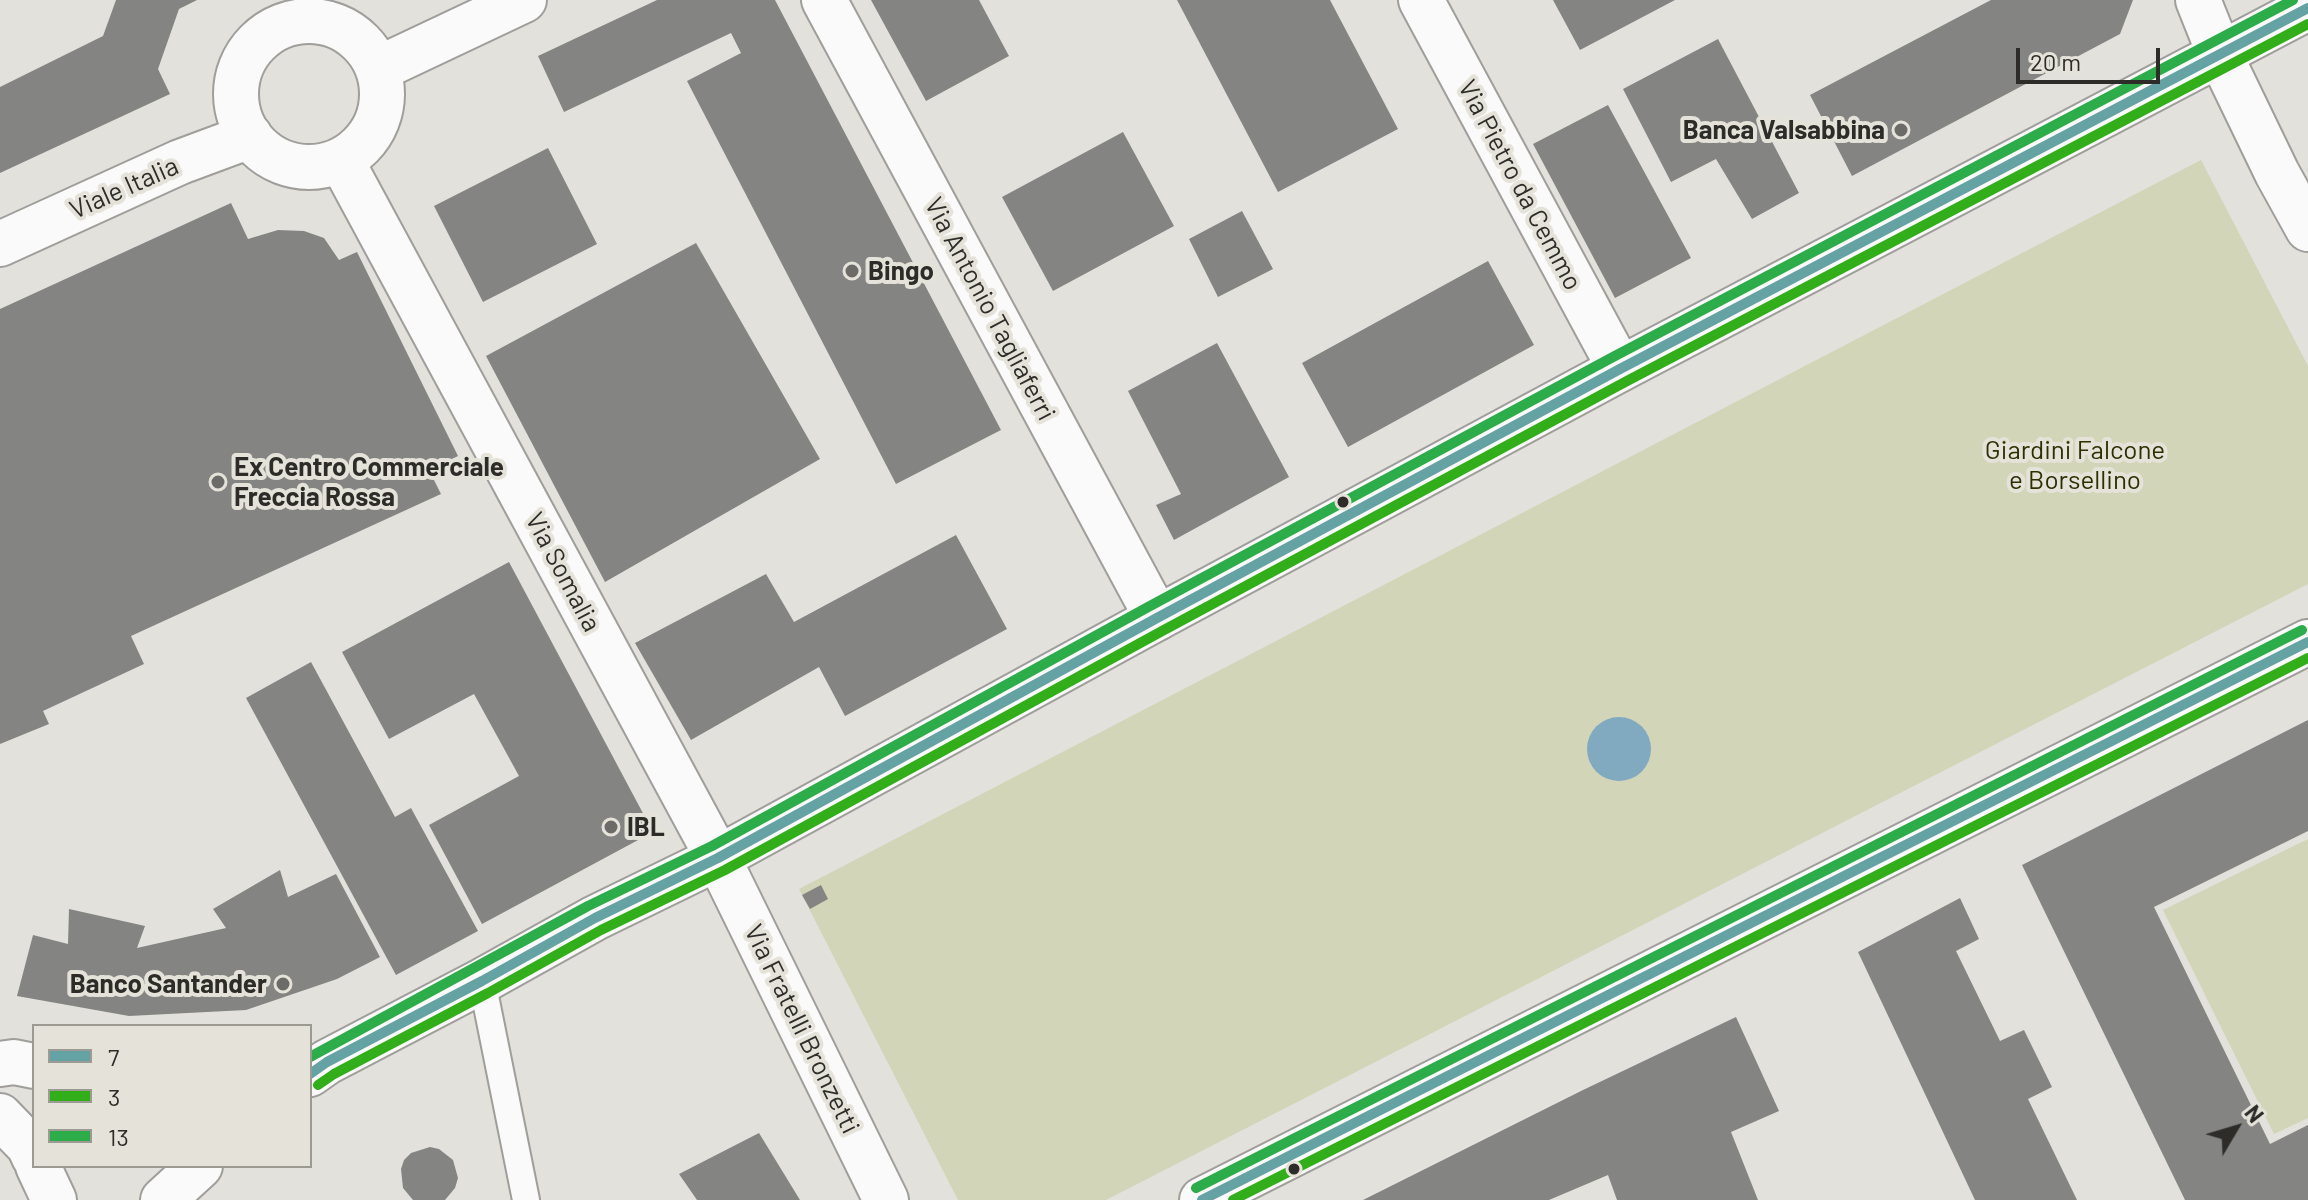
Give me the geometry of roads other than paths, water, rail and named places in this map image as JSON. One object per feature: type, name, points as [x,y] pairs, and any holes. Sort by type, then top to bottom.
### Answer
[{"type":"main road","points":[[378,69],[524,0]]},
{"type":"main road","name":"Via Antonio Tagliaferri","points":[[824,0],[1157,618]]},
{"type":"main road","name":"Via Pietro da Cemmo","points":[[1421,0],[1620,369]]},
{"type":"main road","points":[[2198,0],[2220,55],[2296,178],[2308,229]]},
{"type":"main road","points":[[316,1066],[482,981],[595,918],[718,858],[1620,369],[2308,8]]},
{"type":"main road","points":[[267,14],[334,25],[361,42],[378,69],[382,95],[377,121],[362,144],[341,160],[321,166],[301,167],[281,162],[263,151],[250,136],[237,108],[237,77],[267,14]]},
{"type":"main road","name":"Viale Italia","points":[[0,244],[180,162],[250,136]]},
{"type":"main road","name":"Via Somalia","points":[[341,160],[718,858]]},
{"type":"main road","points":[[1202,1200],[2308,642]]},
{"type":"main road","name":"Via Fratelli Bronzetti","points":[[718,858],[886,1200]]},
{"type":"main road","points":[[0,1064],[14,1062],[32,1066]]},
{"type":"main road","points":[[0,1116],[32,1153]]},
{"type":"main road","points":[[39,1168],[54,1200]]},
{"type":"main road","points":[[163,1200],[198,1168]]},
{"type":"lane","points":[[482,981],[526,1200]]},
{"type":"water","points":[[1619,717],[1631,719],[1642,726],[1649,737],[1649,761],[1642,772],[1631,779],[1619,781],[1607,779],[1596,772],[1589,761],[1587,749],[1589,737],[1596,726],[1607,719]]},
{"type":"place","name":"Banca Valsabbina","points":[[1901,130]]},
{"type":"place","name":"Bingo","points":[[852,271]]},
{"type":"place","name":"Ex Centro Commerciale Freccia Rossa","points":[[218,482]]},
{"type":"place","name":"IBL","points":[[611,827]]},
{"type":"place","name":"Banco Santander","points":[[283,984]]},
{"type":"park label","name":"Giardini Falcone e Borsellino","points":[[2075,465]]}]
